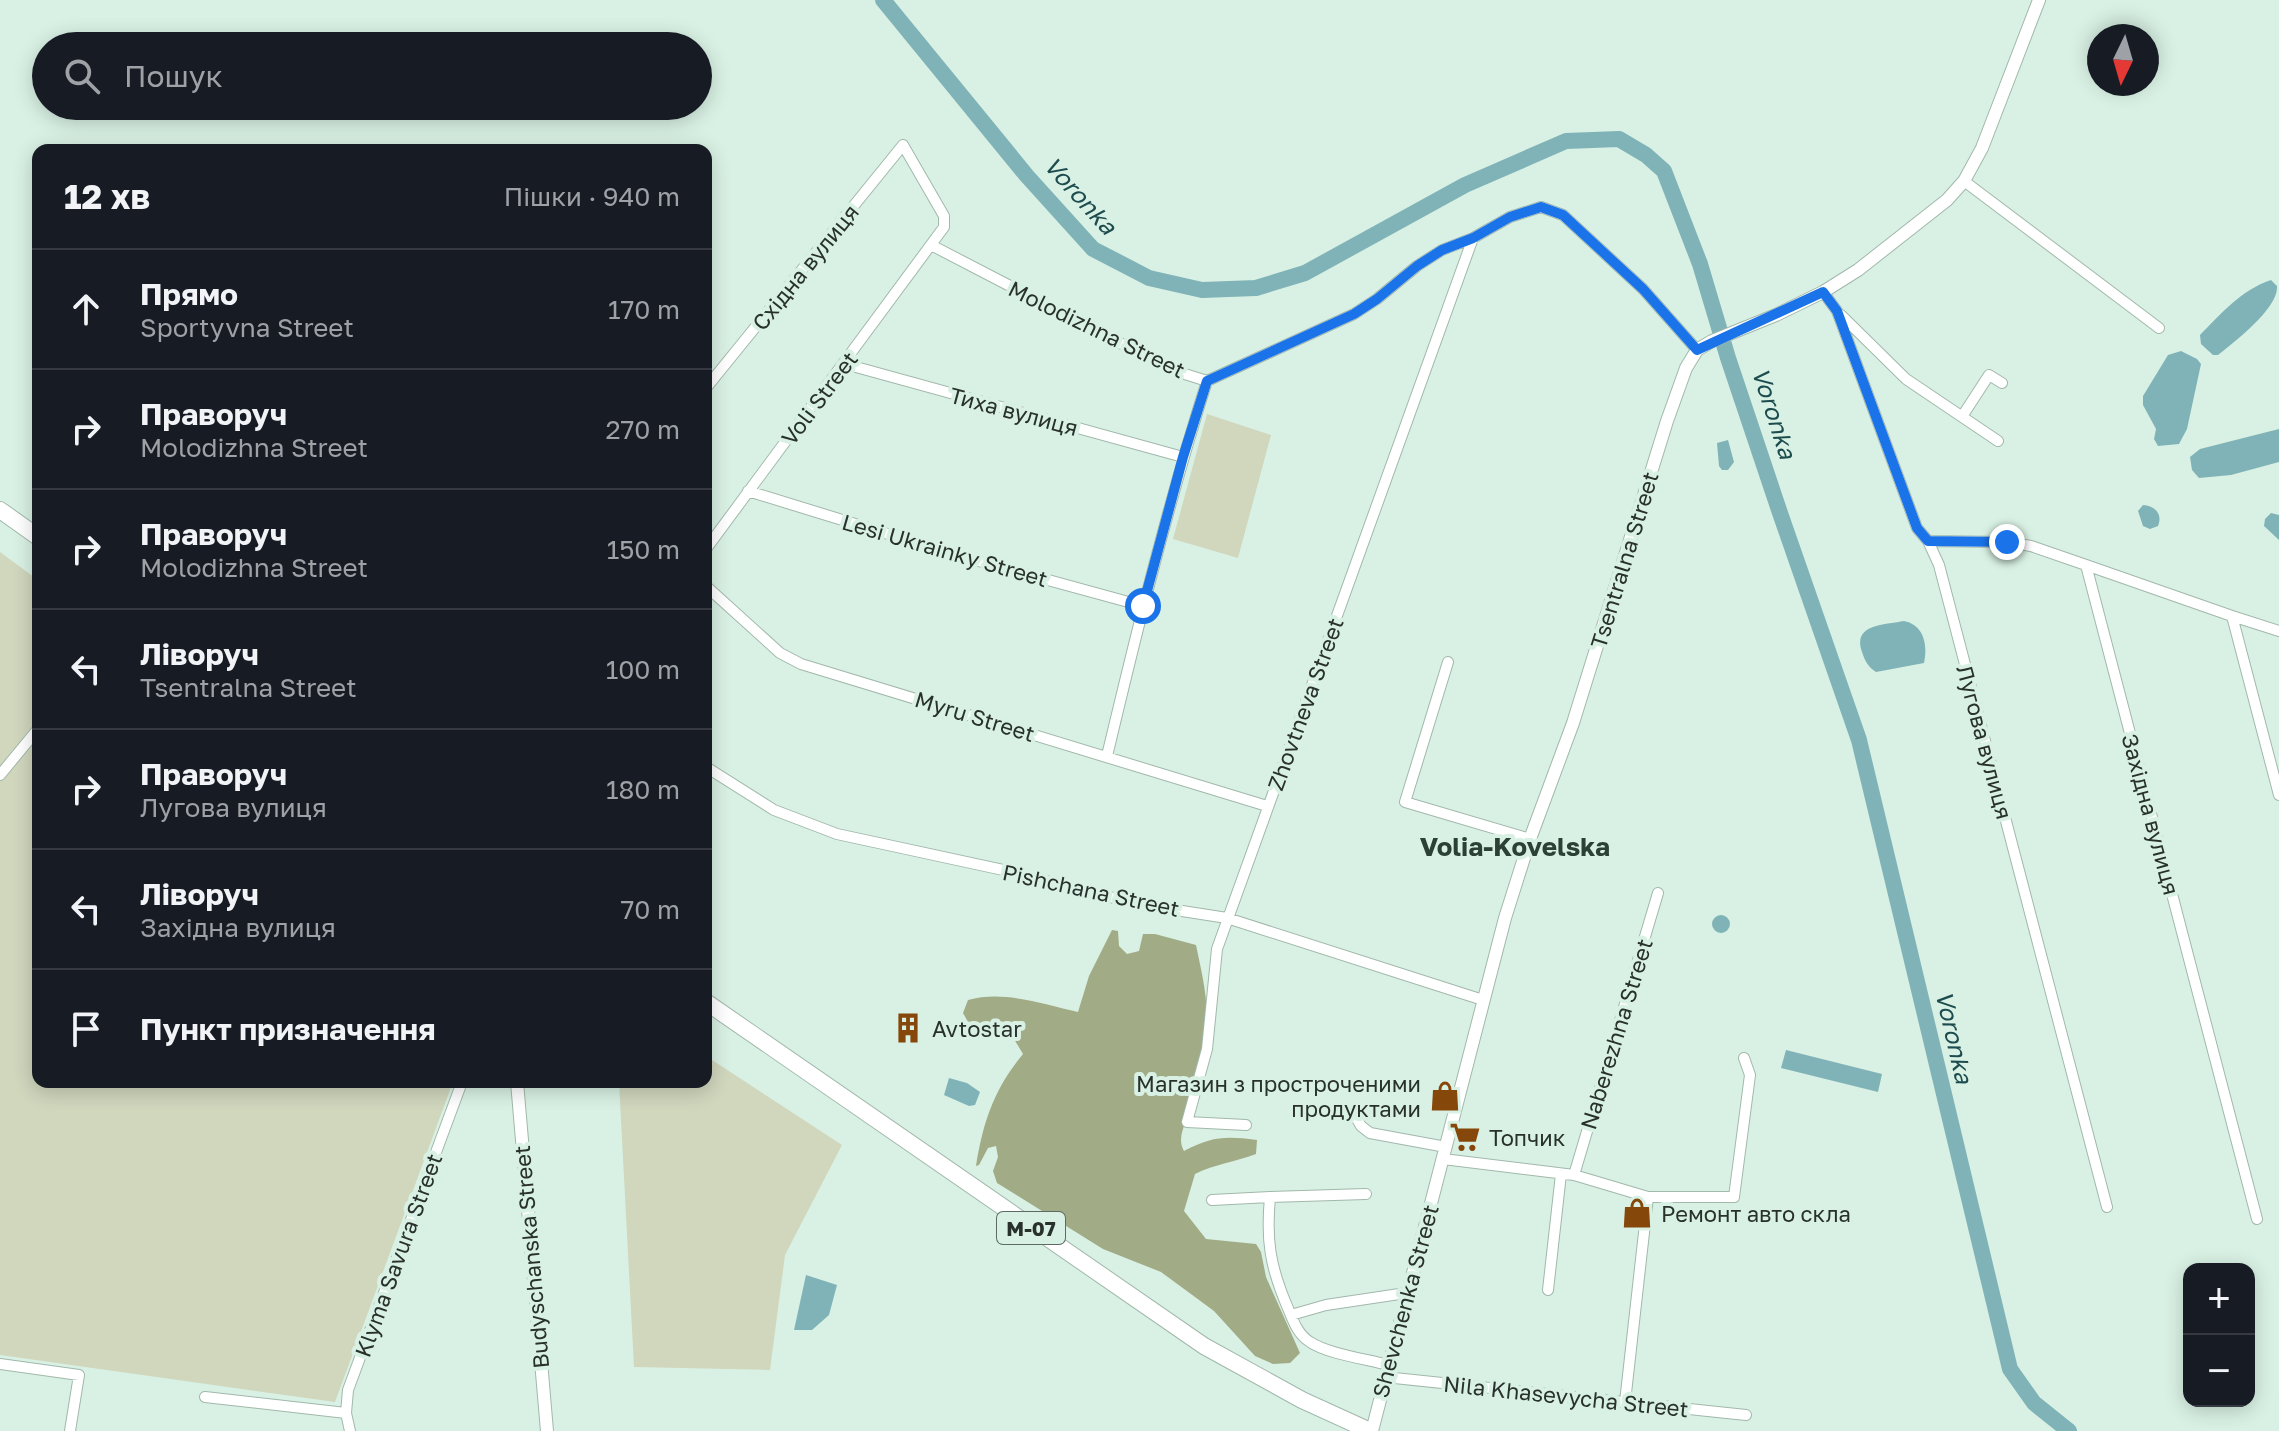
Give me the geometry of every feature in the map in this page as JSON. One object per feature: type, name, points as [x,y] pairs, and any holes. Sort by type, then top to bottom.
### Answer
[{"type":"highway","points":[[0,510],[32,533]]},
{"type":"highway","name":"М-07","points":[[712,1006],[1204,1346],[1302,1400],[1371,1431]]},
{"type":"street","points":[[1697,350],[1823,292],[1858,270],[1932,214],[1964,181],[1982,148],[2039,0]]},
{"type":"street","name":"Східна вулиця","points":[[712,381],[903,145],[944,216],[944,227],[931,245]]},
{"type":"street","points":[[1964,181],[2159,328]]},
{"type":"street","name":"Molodizhna Street","points":[[931,245],[1172,370],[1207,381],[1354,314],[1442,250],[1521,213],[1541,207],[1563,215],[1643,289],[1697,350]]},
{"type":"street","name":"Zhovtneva Street","points":[[1246,1125],[1187,1122],[1207,1049],[1214,963],[1267,806],[1473,238]]},
{"type":"street","name":"Voli Street","points":[[712,541],[931,245]]},
{"type":"street","name":"Лугова вулиця","points":[[1823,292],[1837,311],[1917,528],[1928,541],[1939,565],[2107,1207]]},
{"type":"street","points":[[1837,311],[1906,379],[1998,441]]},
{"type":"street","name":"Tsentralna Street","points":[[1443,1159],[1483,1000],[1530,839],[1573,723],[1667,421],[1686,368],[1697,350]]},
{"type":"street","name":"Тиха вулиця","points":[[845,364],[1183,457]]},
{"type":"street","points":[[1963,415],[1989,375],[2002,383]]},
{"type":"street","points":[[1107,756],[1143,606],[1207,381]]},
{"type":"street","name":"Lesi Ukrainky Street","points":[[748,491],[953,554],[1143,606]]},
{"type":"street","points":[[1928,541],[2007,542],[2031,546],[2279,631]]},
{"type":"street","name":"Західна вулиця","points":[[2086,565],[2257,1219]]},
{"type":"street","name":"Myru Street","points":[[712,591],[780,653],[801,664],[1267,806]]},
{"type":"street","points":[[2232,616],[2279,795]]},
{"type":"street","points":[[1448,662],[1405,802],[1530,839]]},
{"type":"street","points":[[0,775],[32,736]]},
{"type":"street","name":"Pishchana Street","points":[[712,771],[774,810],[837,834],[1017,873],[1137,904],[1227,918],[1483,1000]]},
{"type":"street","name":"Naberezhna Street","points":[[1574,1175],[1658,893]]},
{"type":"street","points":[[1354,1114],[1370,1133],[1443,1159],[1574,1175],[1648,1197],[1734,1197],[1750,1075],[1744,1058]]},
{"type":"street","name":"Klyma Savura Street","points":[[350,1431],[346,1413],[348,1390],[460,1088]]},
{"type":"street","name":"Budyschanska Street","points":[[518,1088],[547,1431]]},
{"type":"street","name":"Shevchenka Street","points":[[1371,1431],[1443,1159]]},
{"type":"street","points":[[1548,1290],[1561,1174]]},
{"type":"street","points":[[1212,1200],[1366,1194]]},
{"type":"street","name":"Nila Khasevycha Street","points":[[1270,1197],[1267,1226],[1274,1273],[1300,1335],[1313,1344],[1386,1371],[1746,1415]]},
{"type":"street","points":[[1625,1402],[1648,1197]]},
{"type":"street","points":[[1291,1315],[1326,1305],[1406,1293]]},
{"type":"street","points":[[0,1364],[79,1375],[70,1431]]},
{"type":"street","points":[[205,1397],[346,1413]]},
{"type":"green space","points":[[1207,414],[1271,435],[1238,558],[1173,539]]},
{"type":"green space","points":[[0,552],[32,576],[32,1088],[451,1088],[335,1402],[0,1355]]},
{"type":"green space","points":[[1112,930],[1118,931],[1119,946],[1127,954],[1139,951],[1143,934],[1155,934],[1196,945],[1207,1015],[1199,1075],[1182,1133],[1182,1145],[1184,1151],[1219,1138],[1257,1140],[1256,1154],[1195,1174],[1184,1211],[1206,1239],[1256,1244],[1261,1252],[1266,1277],[1300,1353],[1290,1363],[1273,1364],[1255,1356],[1214,1311],[1161,1272],[1103,1249],[997,1183],[993,1171],[998,1157],[996,1146],[988,1148],[976,1166],[991,1107],[1004,1080],[1023,1054],[1014,1039],[968,1022],[963,1013],[968,1000],[1009,997],[1078,1012],[1089,976]]},
{"type":"green space","points":[[712,1060],[842,1145],[785,1255],[770,1370],[634,1367],[619,1088],[712,1088]]},
{"type":"water","points":[[2271,280],[2277,286],[2276,295],[2244,333],[2218,355],[2213,355],[2201,344],[2200,335],[2224,311],[2250,290]]},
{"type":"water","points":[[2181,351],[2201,364],[2187,429],[2179,444],[2158,446],[2154,439],[2156,429],[2143,405],[2143,396],[2168,355]]},
{"type":"water","points":[[2279,429],[2279,462],[2231,475],[2199,478],[2192,470],[2190,457],[2200,449]]},
{"type":"water","points":[[1728,440],[1734,462],[1728,470],[1722,470],[1717,443]]},
{"type":"water","points":[[2143,505],[2157,511],[2158,526],[2150,529],[2143,526],[2138,511]]},
{"type":"water","points":[[2271,513],[2279,515],[2279,540],[2264,526],[2265,519]]},
{"type":"water","points":[[1904,621],[1916,627],[1923,637],[1924,663],[1876,672],[1864,658],[1860,643],[1862,636],[1879,625]]},
{"type":"water","points":[[1721,915],[1730,924],[1721,933],[1712,924]]},
{"type":"water","points":[[1786,1050],[1882,1074],[1878,1092],[1781,1068]]},
{"type":"water","points":[[949,1078],[967,1083],[980,1092],[975,1105],[969,1106],[944,1095]]},
{"type":"water","points":[[806,1275],[837,1285],[829,1315],[812,1330],[794,1330]]},
{"type":"waterway","name":"Voronka","points":[[883,0],[1027,176],[1093,249],[1149,278],[1202,290],[1256,288],[1305,273],[1465,185],[1566,141],[1619,139],[1646,155],[1664,171],[1700,264],[1728,358],[1859,740],[2010,1369],[2034,1403],[2069,1431]]},
{"type":"place","name":"Avtostar","points":[[908,1028]]},
{"type":"place","name":"Магазин з простроченими продуктами","points":[[1445,1096]]},
{"type":"place","name":"Топчик","points":[[1465,1137]]},
{"type":"place","name":"Ремонт авто скла","points":[[1637,1213]]},
{"type":"district","name":"Volia-Kovelska","points":[[1515,846]]},
{"type":"route","points":[[1143,606],[1207,381],[1354,314],[1442,250],[1473,238],[1510,217],[1541,207],[1563,215],[1643,289],[1697,350],[1823,292],[1837,311],[1917,528],[1928,541],[2007,542]]}]
